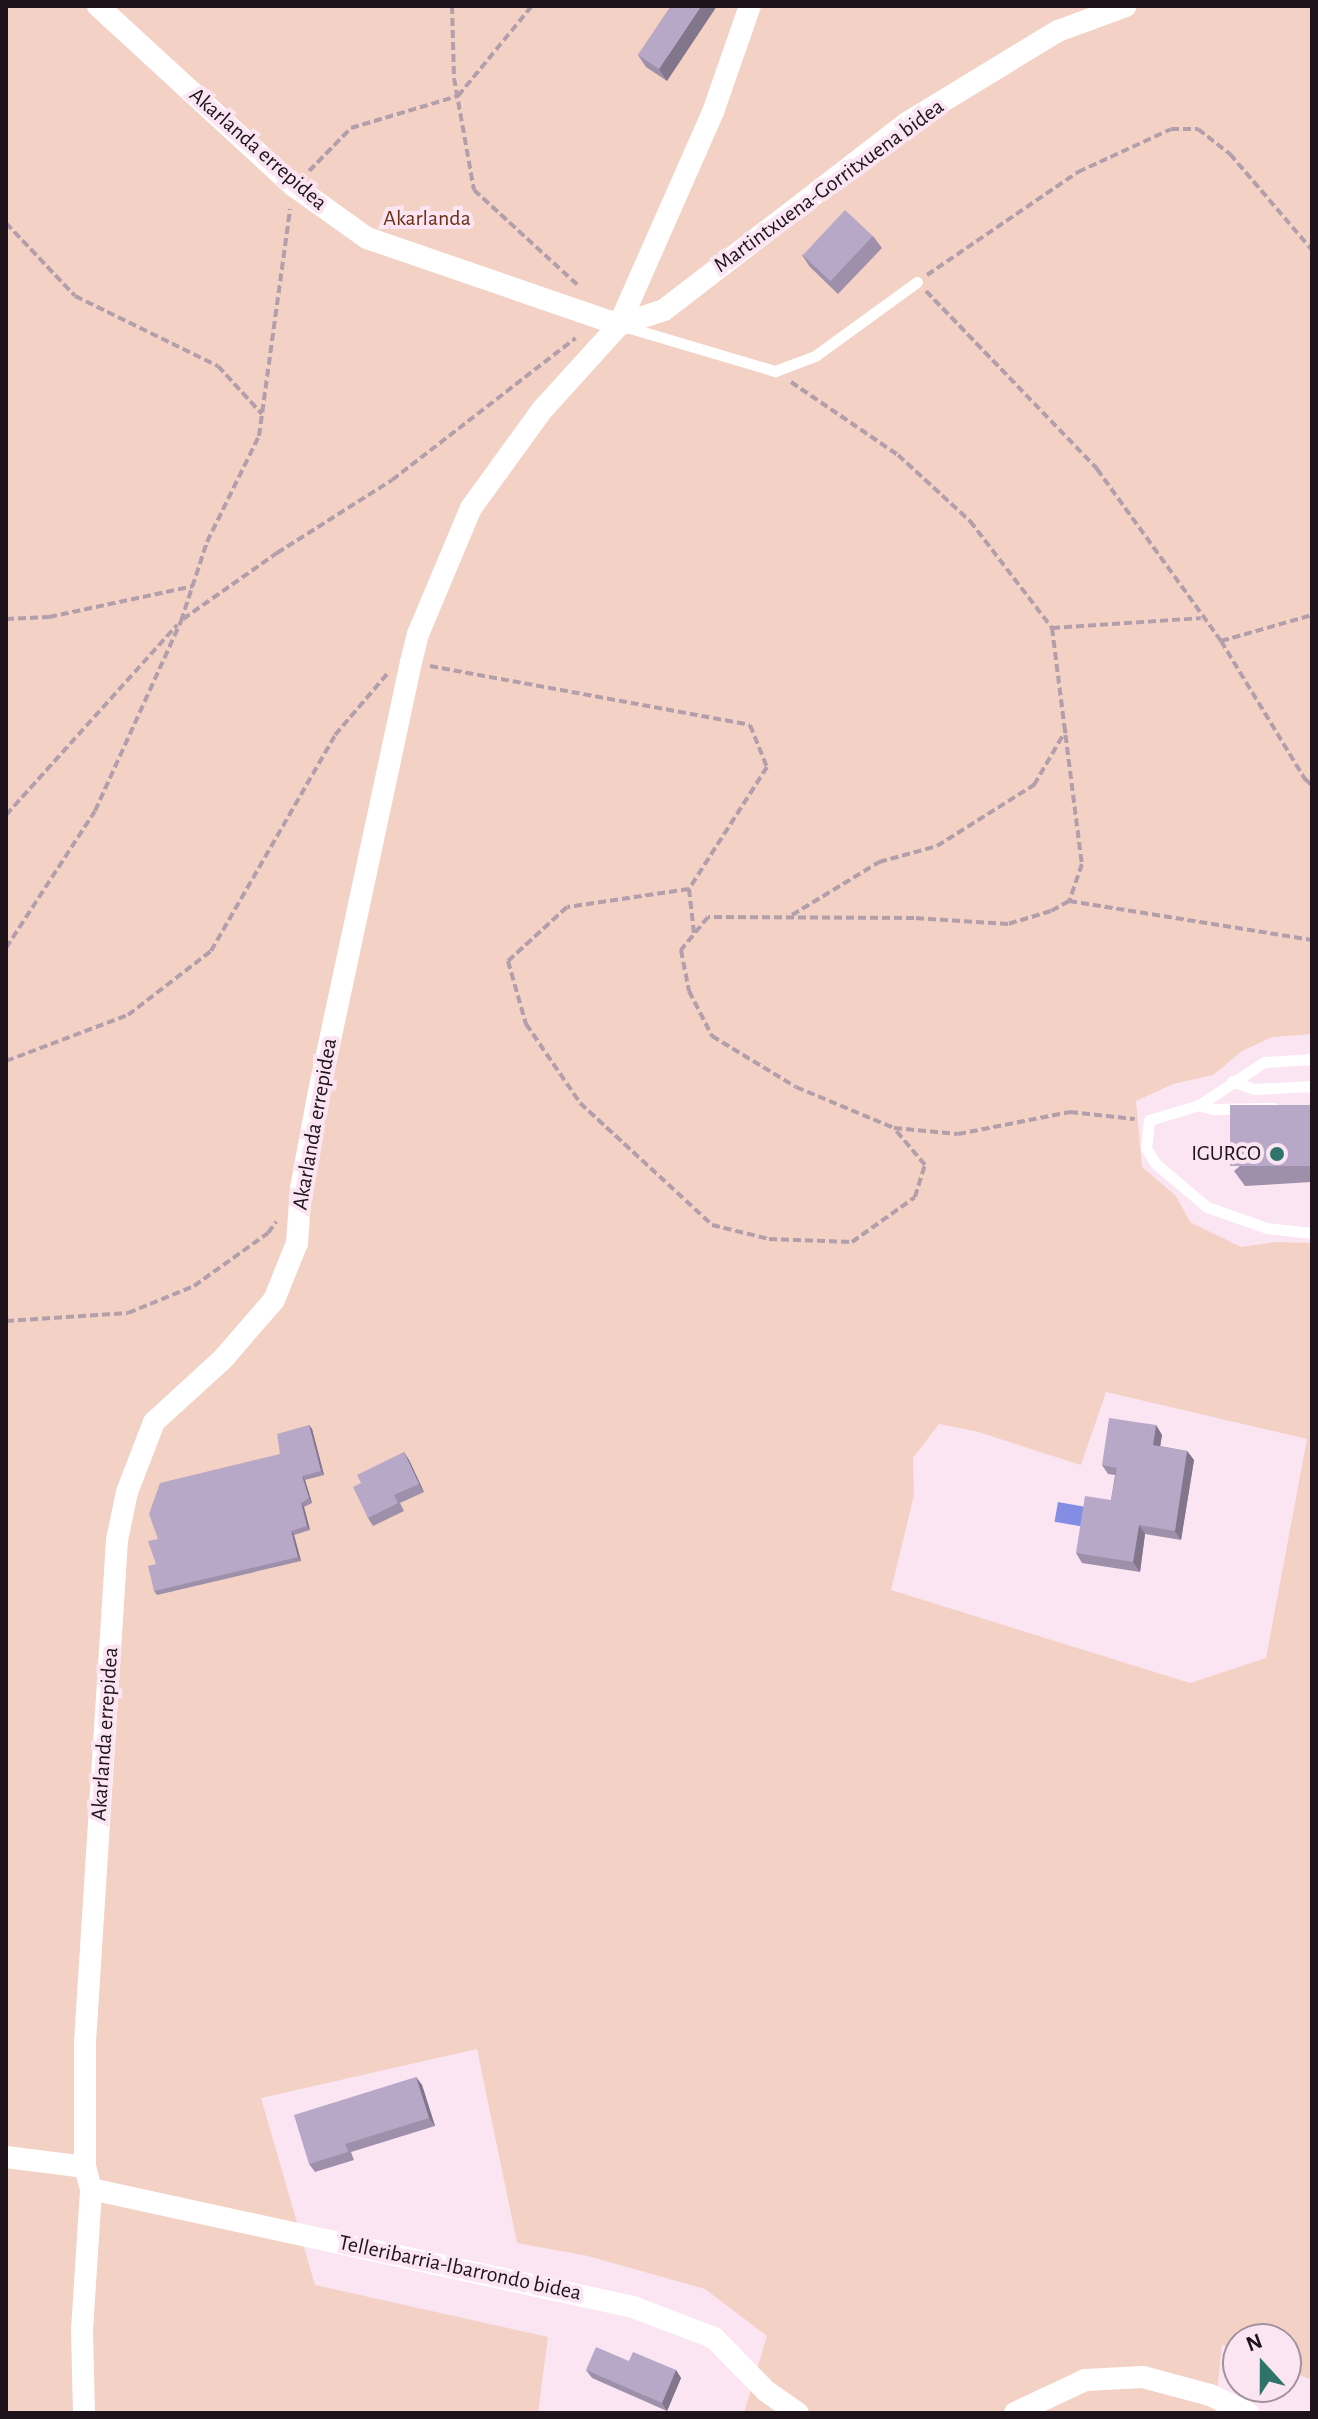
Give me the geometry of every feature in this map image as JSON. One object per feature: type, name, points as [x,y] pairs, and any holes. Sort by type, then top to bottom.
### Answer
[{"type":"street","name":"Akarlanda errepidea","points":[[98,6],[294,186],[367,238],[619,325]]},
{"type":"street","name":"Akarlanda errepidea","points":[[84,2413],[82,2330],[88,2178],[85,2042],[117,1540],[127,1492],[154,1422],[222,1360],[274,1300],[297,1243],[301,1188],[375,819],[418,634],[471,508],[542,410],[619,325],[713,112],[750,6]]},
{"type":"street","name":"Martintxuena-Gorritxuena bidea","points":[[619,325],[664,310],[907,123],[1058,31],[1126,6]]},
{"type":"street","name":"Telleribarria-Ibarrondo bidea","points":[[6,2157],[633,2307],[714,2338],[766,2391],[798,2413]]},
{"type":"street","points":[[1015,2413],[1085,2380],[1143,2377],[1210,2395],[1248,2413]]},
{"type":"lane","points":[[619,325],[775,371],[815,356],[917,282]]},
{"type":"lane","points":[[1312,1059],[1264,1062],[1199,1105],[1149,1120],[1146,1148],[1156,1164],[1207,1207],[1267,1228],[1312,1233]]},
{"type":"lane","points":[[1232,1081],[1254,1089],[1312,1086]]},
{"type":"lane","points":[[1199,1105],[1213,1109],[1284,1107]]},
{"type":"path","points":[[452,6],[458,96],[474,190],[585,292]]},
{"type":"path","points":[[6,948],[95,811],[181,621],[207,542],[259,436],[294,186],[351,128],[458,96],[532,6]]},
{"type":"path","points":[[1312,250],[1230,154],[1198,129],[1171,129],[1078,172],[917,282],[1097,469],[1168,565],[1201,618],[1221,641],[1305,779],[1312,785]]},
{"type":"path","points":[[6,223],[75,296],[218,366],[262,414]]},
{"type":"path","points":[[6,815],[181,621],[277,553],[392,480],[588,329],[619,325]]},
{"type":"path","points":[[775,371],[898,455],[970,521],[1052,628],[1082,864],[1069,901]]},
{"type":"path","points":[[6,619],[49,617],[193,586]]},
{"type":"path","points":[[1221,641],[1312,615]]},
{"type":"path","points":[[1052,628],[1201,618]]},
{"type":"path","points":[[6,1061],[128,1015],[211,951],[335,735],[385,675],[411,662],[750,725],[767,767],[689,889],[694,934]]},
{"type":"path","points":[[790,916],[879,862],[937,846],[1034,785],[1066,729]]},
{"type":"path","points":[[689,889],[567,907],[508,961],[526,1024],[580,1103],[712,1225],[769,1239],[852,1242],[915,1197],[925,1165],[894,1128]]},
{"type":"path","points":[[1149,1120],[1070,1112],[958,1134],[894,1128],[796,1087],[712,1036],[689,991],[681,950],[708,917],[790,916],[1008,924],[1051,911],[1069,901],[1312,940]]},
{"type":"path","points":[[6,1321],[128,1313],[194,1286],[268,1233],[301,1188]]},
{"type":"green space","name":"Akarlanda","points":[[6,6],[1312,6],[1312,1034],[1272,1037],[1242,1051],[1213,1075],[1173,1084],[1136,1101],[1142,1167],[1176,1196],[1190,1222],[1241,1247],[1275,1242],[1312,1243],[1312,2380],[1302,2376],[1302,2323],[1222,2323],[1215,2413],[744,2413],[767,2336],[705,2289],[588,2256],[517,2243],[477,2049],[261,2098],[315,2285],[548,2337],[538,2413],[6,2413]],"holes":[[[1106,1392],[1307,1439],[1266,1658],[1190,1683],[891,1590],[914,1495],[913,1458],[939,1424],[975,1431],[1081,1465]]]},
{"type":"water","points":[[1058,1502],[1091,1508],[1088,1528],[1055,1522]]},
{"type":"building","points":[[671,6],[701,6],[659,69],[638,55]]},
{"type":"building","points":[[845,210],[873,236],[831,281],[803,255]]},
{"type":"building","points":[[1230,1105],[1312,1105],[1312,1166],[1230,1166]]},
{"type":"building","points":[[1109,1418],[1156,1425],[1153,1445],[1187,1451],[1175,1531],[1139,1525],[1133,1562],[1076,1553],[1085,1496],[1111,1500],[1117,1468],[1102,1465]]},
{"type":"building","points":[[309,1425],[321,1471],[302,1476],[309,1498],[301,1503],[307,1526],[291,1531],[298,1557],[154,1591],[148,1566],[156,1564],[148,1541],[158,1539],[149,1514],[160,1483],[280,1454],[277,1434]]},
{"type":"building","points":[[404,1452],[419,1484],[394,1495],[398,1503],[368,1518],[353,1487],[361,1483],[357,1475]]},
{"type":"building","points":[[416,2077],[429,2118],[345,2144],[348,2152],[309,2164],[294,2115]]},
{"type":"building","points":[[596,2347],[629,2361],[633,2352],[676,2370],[662,2403],[586,2370]]},
{"type":"place","name":"IGURCO","points":[[1277,1154]]}]
